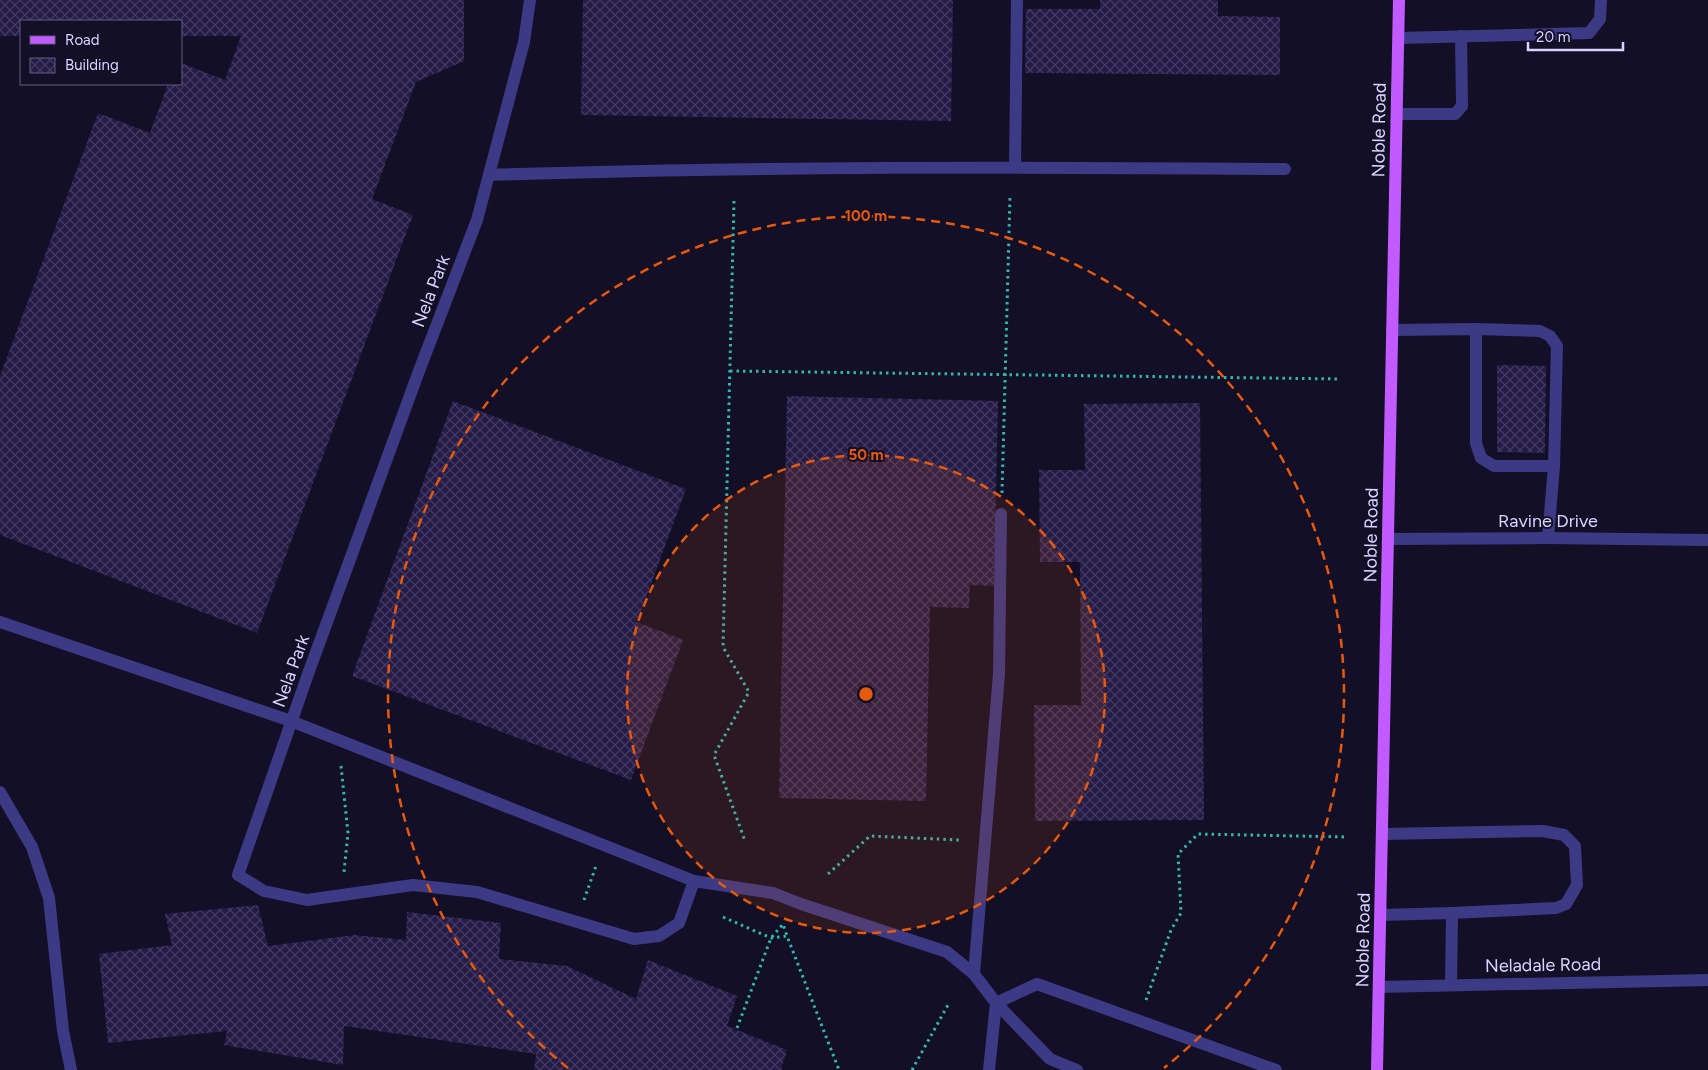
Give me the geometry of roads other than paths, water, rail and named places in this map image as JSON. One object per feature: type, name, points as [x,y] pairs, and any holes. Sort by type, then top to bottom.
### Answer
[{"type":"main road","name":"Noble Road","points":[[1377,1070],[1399,0]]},
{"type":"street","name":"Nela Park","points":[[530,0],[524,42],[477,220],[419,371],[291,721],[238,875],[264,891],[307,900],[413,884],[477,892],[634,939],[659,936],[679,923],[694,881]]},
{"type":"street","points":[[1015,167],[1018,0]]},
{"type":"street","points":[[1398,38],[1589,33],[1600,19],[1601,0]]},
{"type":"street","points":[[1396,114],[1455,114],[1462,106],[1461,36]]},
{"type":"street","points":[[489,175],[650,170],[1015,167],[1285,169]]},
{"type":"street","points":[[1476,329],[1476,443],[1481,458],[1494,466],[1554,466]]},
{"type":"street","points":[[1392,330],[1540,330],[1550,336],[1557,346],[1554,466],[1548,538]]},
{"type":"street","points":[[974,974],[999,674],[1001,514]]},
{"type":"street","name":"Ravine Drive","points":[[1388,539],[1708,540]]},
{"type":"street","points":[[0,622],[291,721],[694,881],[773,893],[948,952],[974,974],[996,1002],[1050,1059],[1077,1070]]},
{"type":"street","points":[[0,792],[32,847],[49,898],[62,1031],[71,1070]]},
{"type":"street","points":[[1381,915],[1556,908],[1566,904],[1577,885],[1575,846],[1564,836],[1543,831],[1382,834]]},
{"type":"street","points":[[1451,984],[1452,913]]},
{"type":"street","name":"Neladale Road","points":[[1379,986],[1708,980]]},
{"type":"street","points":[[996,1002],[1037,984],[1276,1070]]},
{"type":"street","points":[[989,1070],[996,1002]]}]
